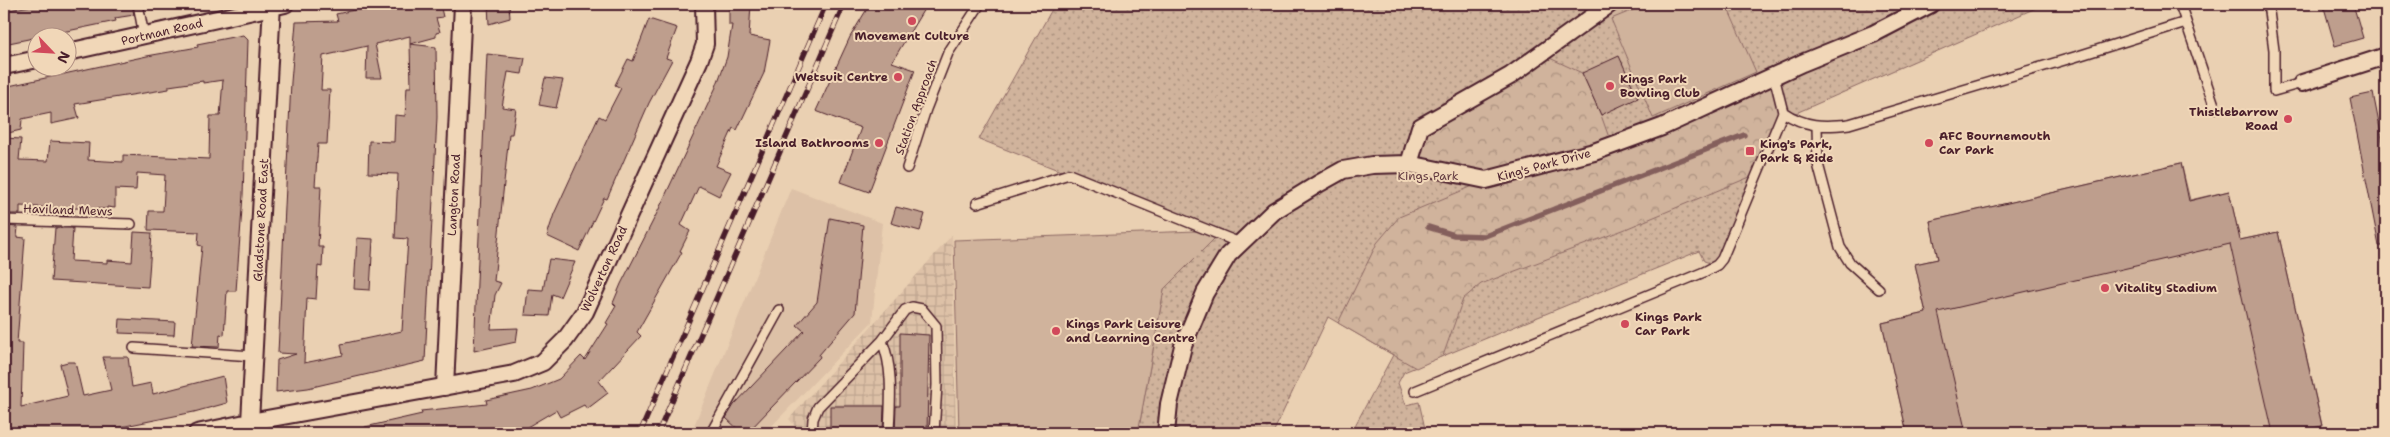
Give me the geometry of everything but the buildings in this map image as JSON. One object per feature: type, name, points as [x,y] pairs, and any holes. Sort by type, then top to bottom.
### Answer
[{"type":"street","name":"Langton Road","points":[[445,386],[463,4]]},
{"type":"street","name":"Wolverton Road","points":[[197,433],[251,427],[445,386],[514,374],[543,362],[565,340],[585,312],[699,61],[705,44],[704,4]]},
{"type":"street","points":[[1409,164],[1420,127],[1510,76],[1610,4]]},
{"type":"street","name":"King's Park Drive","points":[[1166,433],[1169,404],[1183,346],[1205,293],[1228,255],[1274,211],[1343,170],[1372,165],[1409,164],[1486,180],[1594,152],[1662,127],[1873,34],[1931,4]]},
{"type":"street","name":"Portman Road","points":[[78,50],[276,5]]},
{"type":"street","name":"Gladstone Road East","points":[[251,427],[253,356],[276,5]]},
{"type":"street","points":[[2302,83],[2386,56]]},
{"type":"street","points":[[4,66],[28,61]]},
{"type":"lane","points":[[138,4],[144,36]]},
{"type":"lane","name":"Station Approach","points":[[907,168],[926,109],[948,53],[980,4]]},
{"type":"lane","points":[[2180,4],[2215,108]]},
{"type":"lane","points":[[2268,4],[2274,50],[2274,91],[2302,83]]},
{"type":"lane","points":[[1783,112],[1795,120],[1817,127],[1849,124],[1894,112],[2186,22]]},
{"type":"lane","points":[[1414,391],[1484,364],[1704,272],[1717,264],[1722,259],[1783,112],[1774,76]]},
{"type":"lane","points":[[1817,127],[1818,164],[1840,247],[1850,263],[1879,289]]},
{"type":"lane","points":[[977,203],[1069,174],[1240,243]]},
{"type":"lane","name":"Haviland Mews","points":[[4,220],[132,224]]},
{"type":"lane","points":[[812,433],[813,419],[818,407],[882,341],[905,310],[912,307],[922,308],[936,326],[937,384],[934,433]]},
{"type":"lane","points":[[711,433],[779,310]]},
{"type":"lane","points":[[882,341],[888,356],[890,375],[889,433]]},
{"type":"lane","points":[[134,348],[253,356]]},
{"type":"shaded area","points":[[791,188],[882,223],[872,322],[765,433],[691,433]]},
{"type":"shaded area","points":[[952,235],[956,433],[801,433],[789,419]]},
{"type":"green space","name":"Kings Park","points":[[1055,4],[2045,4],[1796,113],[1783,112],[1717,265],[1704,261],[1699,251],[1404,372],[1398,383],[1406,405],[1419,402],[1426,433],[1351,433],[1393,355],[1328,317],[1273,433],[1138,433],[1164,289],[1223,230],[1145,204],[979,139]]},
{"type":"green space","points":[[1648,4],[1726,4],[1756,72],[1653,118],[1611,19]]},
{"type":"green space","points":[[1541,54],[1582,73],[1601,115],[1612,146],[1774,76],[1783,112],[1757,174],[1623,230],[1481,284],[1463,299],[1443,356],[1416,368],[1338,323],[1377,243],[1399,217],[1485,181],[1409,164],[1420,127]]},
{"type":"green space","name":"Vitality Stadium","points":[[2181,163],[2190,200],[2229,191],[2240,240],[2278,232],[2322,425],[2289,433],[1907,433],[1882,323],[1926,313],[1915,264],[1938,259],[1930,221]]},
{"type":"green space","name":"Kings Park Leisure and Learning Centre","points":[[1223,230],[1164,289],[1138,433],[959,433],[954,240]]},
{"type":"waterway","points":[[1428,227],[1454,235],[1485,236],[1744,135]]},
{"type":"railway","points":[[640,433],[826,4]]},
{"type":"railway","points":[[658,433],[844,4]]},
{"type":"place","name":"Movement Culture","points":[[912,21]]},
{"type":"place","name":"Wetsuit Centre","points":[[898,77]]},
{"type":"place","name":"Kings Park Bowling Club","points":[[1610,86]]},
{"type":"place","name":"Thistlebarrow Road","points":[[2288,119]]},
{"type":"place","name":"Island Bathrooms","points":[[879,143]]},
{"type":"place","name":"AFC Bournemouth Car Park","points":[[1929,143]]},
{"type":"place","name":"King's Park, Park & Ride","points":[[1750,151]]},
{"type":"place","name":"Vitality Stadium","points":[[2105,288]]},
{"type":"place","name":"Kings Park Car Park","points":[[1625,324]]},
{"type":"place","name":"Kings Park Leisure and Learning Centre","points":[[1056,331]]}]
